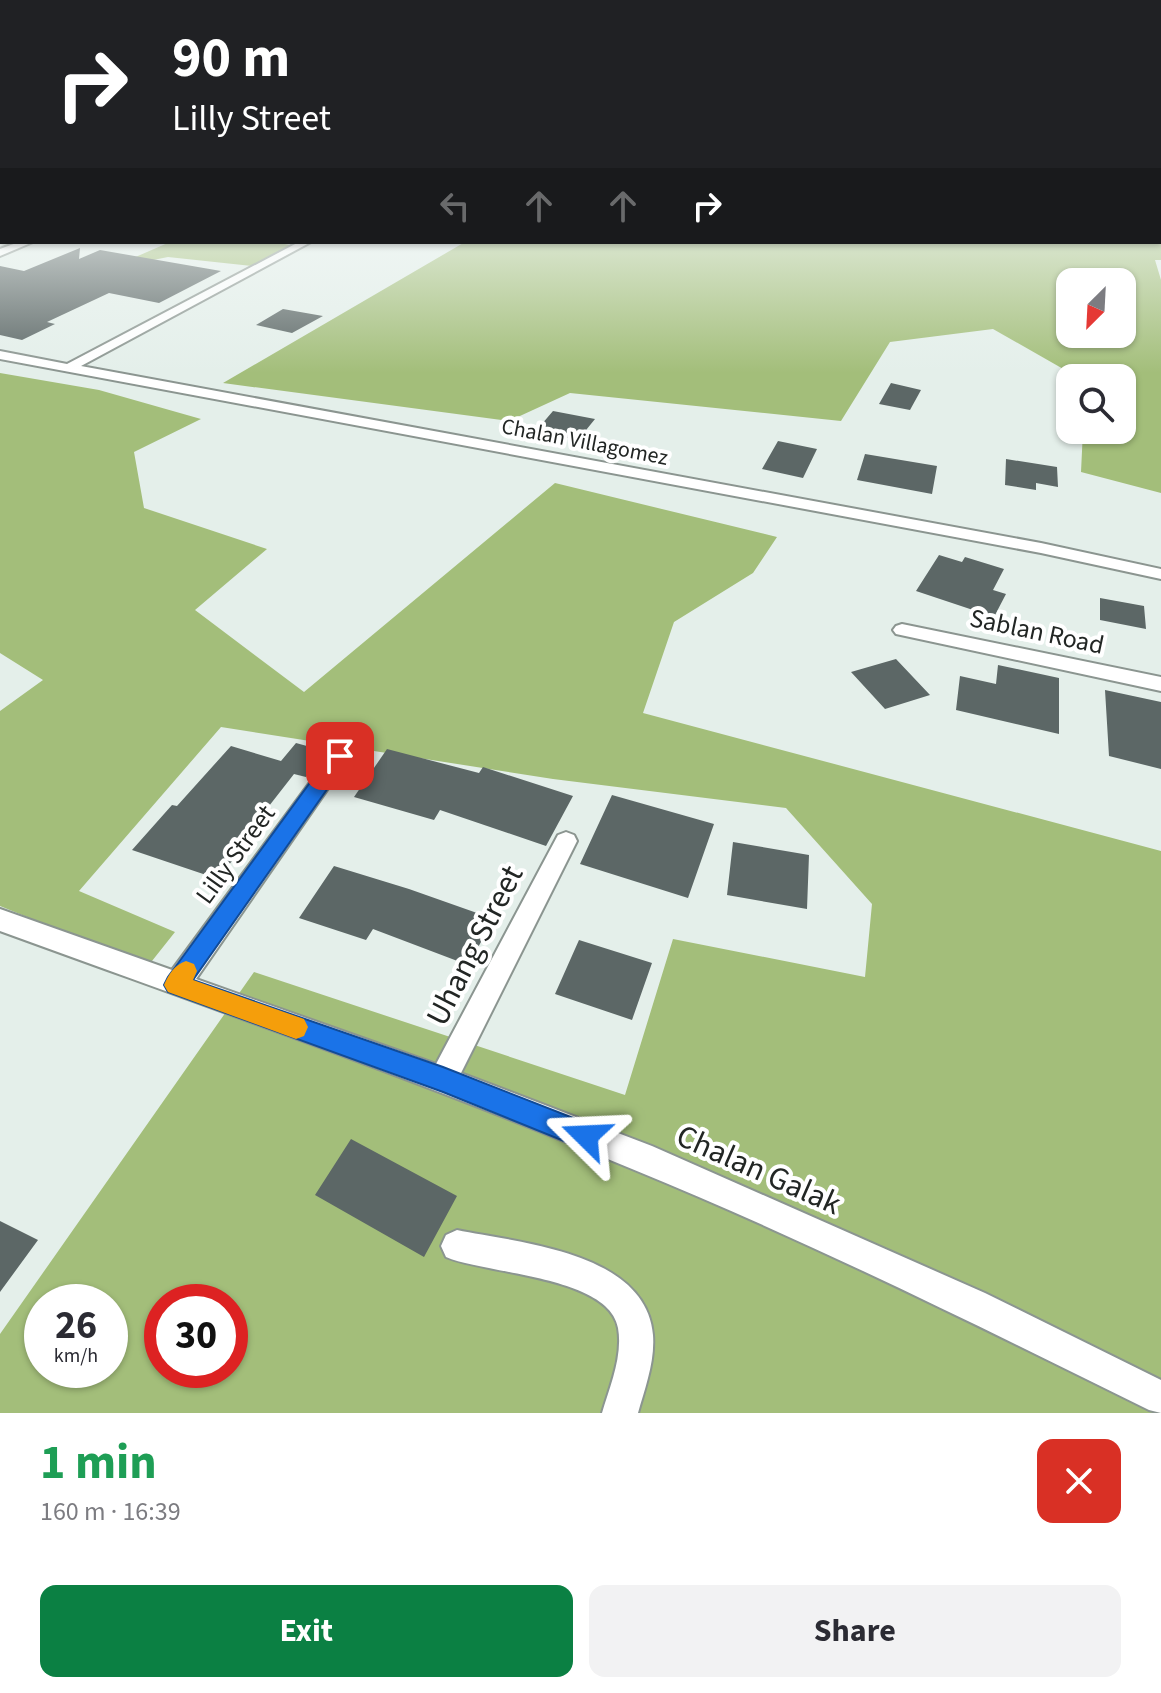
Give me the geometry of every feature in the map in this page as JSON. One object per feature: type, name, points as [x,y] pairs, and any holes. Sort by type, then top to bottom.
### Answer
[{"type":"street","points":[[0,253],[23,244]]},
{"type":"street","points":[[70,367],[302,244]]},
{"type":"street","name":"Chalan Villagomez","points":[[0,355],[1041,548],[1161,574]]},
{"type":"street","name":"Sablan Road","points":[[902,630],[1161,684]]},
{"type":"street","name":"Lilly Street","points":[[176,985],[340,756]]},
{"type":"street","name":"Uhang Street","points":[[443,1080],[566,841]]},
{"type":"street","name":"Chalan Galak","points":[[0,920],[443,1080],[641,1157],[973,1305],[1161,1398]]},
{"type":"street","points":[[457,1246],[571,1273],[611,1290],[622,1300],[635,1328],[636,1345],[620,1413]]},
{"type":"green space","points":[[165,244],[290,245],[252,266],[168,257],[108,269]]},
{"type":"green space","points":[[462,244],[1161,244],[1161,260],[1155,260],[1161,280],[1161,493],[1081,472],[1082,444],[1136,444],[1136,364],[1056,365],[993,329],[890,342],[841,421],[570,393],[509,421],[223,383]]},
{"type":"green space","points":[[0,373],[99,390],[201,419],[134,452],[144,508],[267,549],[195,610],[304,692],[555,483],[777,537],[753,573],[674,622],[643,713],[1161,851],[1161,1413],[0,1413],[0,1334],[24,1300],[24,1388],[128,1388],[128,1284],[35,1284],[254,972],[625,1095],[673,939],[865,977],[872,904],[786,808],[553,779],[221,727],[79,891],[175,932],[148,966],[0,906],[0,711],[43,680],[0,653]]},
{"type":"building","points":[[80,248],[79,259],[100,250],[221,271],[159,303],[109,293],[47,322],[55,324],[22,340],[0,335],[0,266],[24,271]]},
{"type":"building","points":[[283,309],[323,316],[292,333],[256,325]]},
{"type":"building","points":[[891,383],[921,390],[910,410],[879,404]]},
{"type":"building","points":[[553,411],[595,419],[578,440],[535,432]]},
{"type":"building","points":[[778,441],[817,449],[803,478],[762,469]]},
{"type":"building","points":[[865,454],[937,466],[932,494],[857,480]]},
{"type":"building","points":[[1006,459],[1057,467],[1058,487],[1036,483],[1036,490],[1005,485]]},
{"type":"building","points":[[939,555],[962,562],[965,557],[1004,569],[993,590],[1006,594],[994,617],[916,591]]},
{"type":"building","points":[[1100,598],[1144,606],[1146,629],[1100,620]]},
{"type":"building","points":[[896,659],[930,695],[885,709],[851,672]]},
{"type":"building","points":[[998,665],[1059,678],[1059,734],[956,710],[960,676],[996,684]]},
{"type":"building","points":[[1105,690],[1161,702],[1161,769],[1109,756]]},
{"type":"building","points":[[296,743],[325,751],[306,777],[294,774],[251,829],[255,831],[218,879],[132,850],[231,746],[281,761]]},
{"type":"building","points":[[387,749],[479,773],[483,767],[573,796],[546,846],[440,810],[434,820],[354,797]]},
{"type":"building","points":[[612,795],[714,824],[688,898],[580,864]]},
{"type":"building","points":[[733,842],[809,855],[807,909],[727,895]]},
{"type":"building","points":[[334,866],[494,919],[468,965],[373,929],[366,940],[299,918]]},
{"type":"building","points":[[579,940],[652,963],[632,1020],[555,994]]},
{"type":"building","points":[[351,1139],[457,1196],[424,1257],[315,1195]]},
{"type":"building","points":[[0,1221],[38,1240],[0,1292]]},
{"type":"slow traffic","points":[[186,971],[176,985],[296,1027]]},
{"type":"route","points":[[340,756],[176,985],[443,1080],[586,1136]]}]
